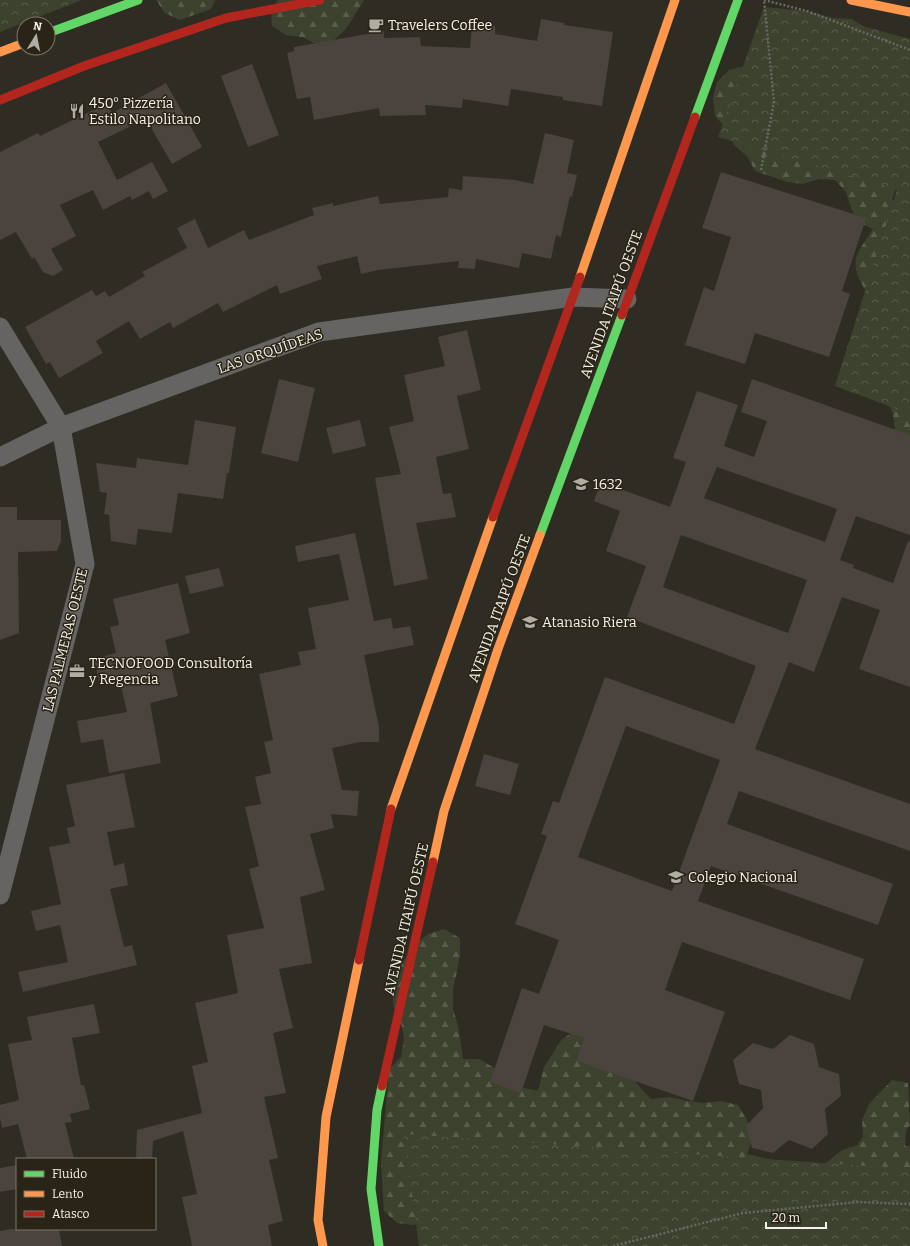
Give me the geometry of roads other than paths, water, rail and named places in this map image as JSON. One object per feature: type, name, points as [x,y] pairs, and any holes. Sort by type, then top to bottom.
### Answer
[{"type":"street","points":[[56,30],[138,0]]},
{"type":"street","points":[[0,100],[84,66],[226,18],[320,0]]},
{"type":"street","points":[[323,1246],[318,1220],[326,1117],[390,811],[471,578],[574,297],[675,0]]},
{"type":"street","name":"AVENIDA ITAIPÚ OESTE","points":[[379,1246],[371,1188],[377,1110],[444,811],[498,649],[738,0]]},
{"type":"street","points":[[851,0],[910,12]]},
{"type":"street","points":[[0,52],[16,46]]},
{"type":"street","name":"LAS ORQUÍDEAS","points":[[0,457],[61,427],[319,332],[574,297],[627,299]]},
{"type":"street","name":"LAS PALMERAS OESTE","points":[[0,327],[61,427],[85,564],[0,895]]},
{"type":"place","name":"Travelers Coffee","points":[[376,25]]},
{"type":"place","name":"450° Pizzería Estilo Napolitano","points":[[77,111]]},
{"type":"place","name":"1632","points":[[581,484]]},
{"type":"place","name":"Atanasio Riera","points":[[530,622]]},
{"type":"place","name":"TECNOFOOD Consultoría y Regencia","points":[[77,671]]},
{"type":"place","name":"Colegio Nacional","points":[[676,877]]}]
